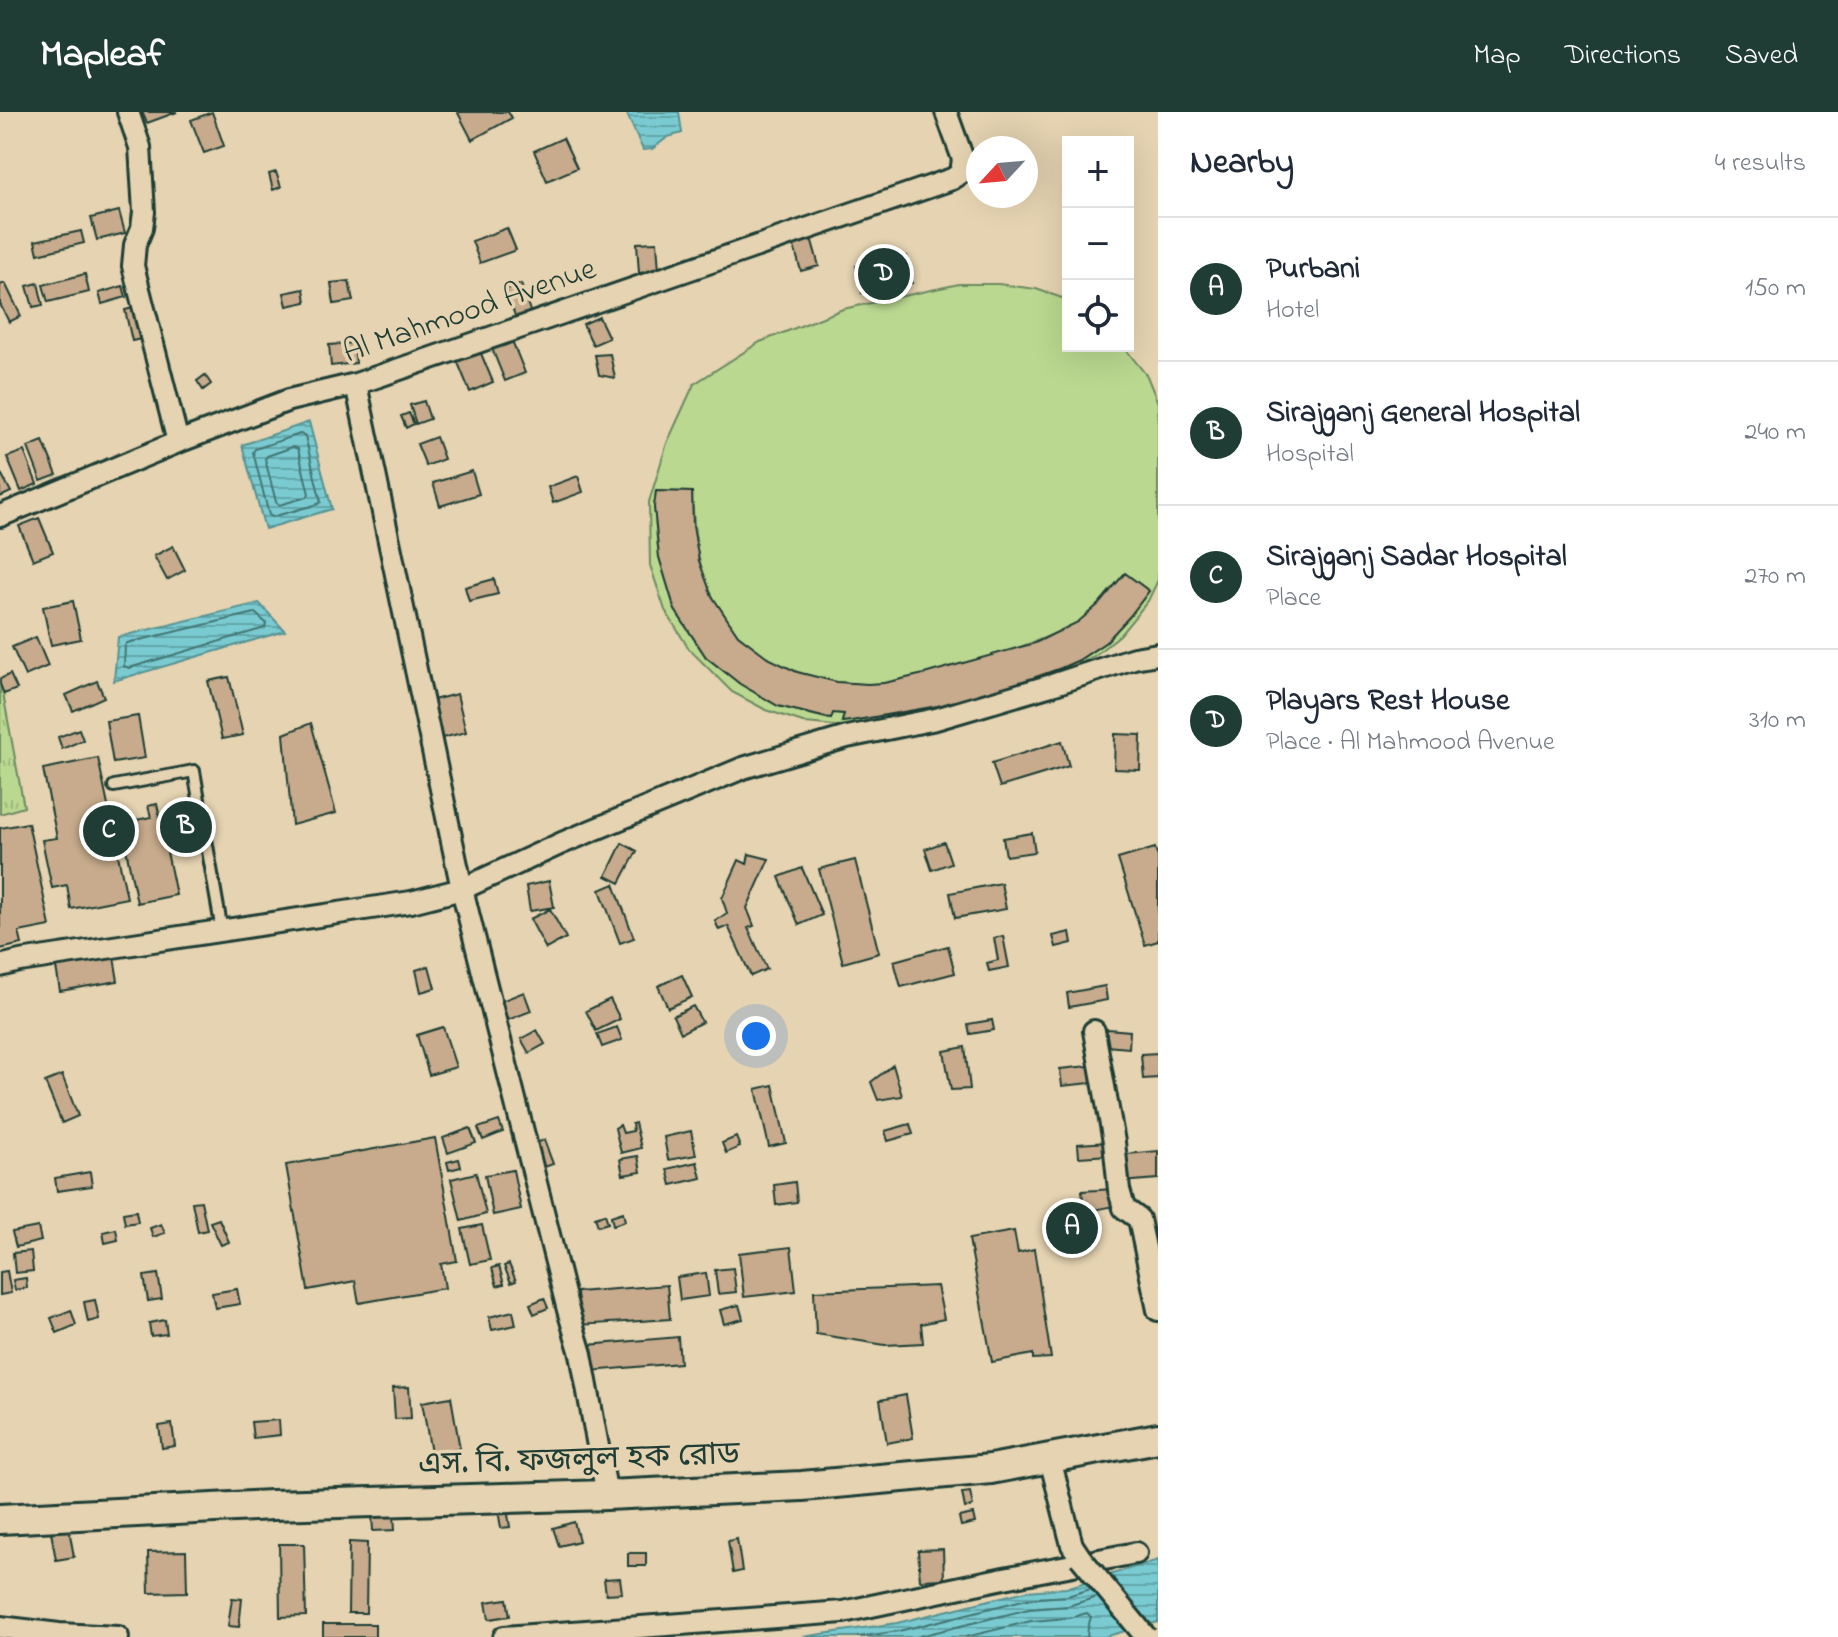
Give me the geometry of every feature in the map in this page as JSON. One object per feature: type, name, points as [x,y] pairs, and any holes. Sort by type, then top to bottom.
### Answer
[{"type":"main road","name":"এস. বি. ফজলুল হক রোড","points":[[0,1519],[272,1505],[802,1486],[991,1469],[1158,1438]]},
{"type":"street","points":[[128,112],[140,147],[144,212],[133,266],[178,442]]},
{"type":"street","name":"Al Mahmood Avenue","points":[[0,516],[289,400],[356,384],[952,179],[961,173],[963,159],[946,112]]},
{"type":"street","points":[[356,384],[462,889],[581,1354],[607,1495]]},
{"type":"street","points":[[0,966],[411,902],[462,889],[562,843],[743,768],[847,737],[936,719],[1134,658],[1158,654]]},
{"type":"street","points":[[1094,1031],[1114,1142],[1119,1190],[1124,1208],[1139,1219],[1158,1310]]},
{"type":"street","points":[[1050,1459],[1072,1545],[1146,1637]]},
{"type":"street","points":[[504,1637],[843,1612],[1136,1553]]},
{"type":"street","points":[[0,1627],[118,1637]]},
{"type":"lane","points":[[114,786],[194,771],[222,931]]},
{"type":"green space","points":[[959,284],[998,284],[1036,289],[1062,298],[1062,352],[1128,352],[1147,376],[1158,403],[1158,580],[1148,601],[1120,635],[1094,656],[1066,669],[995,695],[873,725],[806,723],[766,710],[732,692],[689,649],[665,610],[650,565],[649,502],[667,443],[694,384],[760,342],[843,309]],"holes":[[[656,491],[692,492],[701,567],[709,588],[737,634],[781,665],[835,682],[870,684],[894,681],[1035,641],[1079,622],[1104,599],[1125,573],[1149,591],[1106,642],[1061,668],[971,700],[842,721],[844,714],[833,713],[830,719],[778,706],[740,684],[706,657],[675,610],[659,557],[654,507]]]},
{"type":"green space","points":[[0,677],[24,807],[0,814]]},
{"type":"water","points":[[626,112],[679,112],[682,133],[668,137],[652,149],[643,150]]},
{"type":"water","points":[[309,422],[332,509],[265,529],[242,445]]},
{"type":"water","points":[[259,603],[285,631],[114,681],[118,637]]},
{"type":"water","points":[[1158,1560],[1158,1622],[1104,1637],[802,1637],[897,1623],[1026,1591],[1066,1588]]},
{"type":"building","points":[[142,112],[177,112],[147,123]]},
{"type":"building","points":[[212,112],[224,146],[204,153],[191,120]]},
{"type":"building","points":[[460,112],[508,112],[512,118],[472,140]]},
{"type":"building","points":[[563,138],[577,168],[547,181],[534,151]]},
{"type":"building","points":[[276,172],[281,187],[273,190],[269,174]]},
{"type":"building","points":[[119,211],[125,233],[97,240],[91,218]]},
{"type":"building","points":[[808,227],[819,266],[801,271],[790,232]]},
{"type":"building","points":[[507,228],[516,250],[480,263],[472,241]]},
{"type":"building","points":[[81,231],[84,243],[38,254],[35,241]]},
{"type":"building","points":[[657,242],[659,271],[639,273],[637,243]]},
{"type":"building","points":[[906,256],[912,283],[862,293],[856,266]]},
{"type":"building","points":[[85,274],[89,292],[48,302],[43,285]]},
{"type":"building","points":[[349,281],[353,301],[334,304],[331,283]]},
{"type":"building","points":[[5,283],[21,316],[9,322],[0,304],[0,285]]},
{"type":"building","points":[[38,283],[43,305],[33,307],[27,286]]},
{"type":"building","points":[[521,284],[531,314],[516,319],[506,289]]},
{"type":"building","points":[[123,286],[126,297],[102,304],[99,293]]},
{"type":"building","points":[[304,289],[306,302],[287,306],[284,293]]},
{"type":"building","points":[[137,307],[145,338],[132,341],[125,310]]},
{"type":"building","points":[[599,317],[609,338],[593,345],[583,324]]},
{"type":"building","points":[[511,338],[525,373],[505,381],[491,346]]},
{"type":"building","points":[[354,343],[356,363],[331,366],[329,345]]},
{"type":"building","points":[[477,344],[493,382],[470,392],[454,353]]},
{"type":"building","points":[[610,354],[615,378],[599,375],[595,355]]},
{"type":"building","points":[[205,375],[211,384],[203,390],[197,381]]},
{"type":"building","points":[[424,401],[430,419],[416,424],[410,405]]},
{"type":"building","points":[[409,413],[414,424],[406,428],[401,416]]},
{"type":"building","points":[[436,437],[444,459],[426,466],[417,444]]},
{"type":"building","points":[[43,441],[57,475],[41,481],[28,447]]},
{"type":"building","points":[[24,451],[37,484],[21,491],[7,457]]},
{"type":"building","points":[[472,471],[479,494],[440,506],[433,483]]},
{"type":"building","points":[[2,475],[11,492],[0,497],[0,477]]},
{"type":"building","points":[[578,476],[583,492],[553,503],[548,487]]},
{"type":"building","points":[[656,491],[692,492],[693,526],[699,561],[712,596],[738,635],[770,659],[797,672],[837,682],[884,683],[1035,643],[1078,622],[1099,604],[1125,573],[1149,591],[1106,642],[1061,668],[972,700],[842,722],[844,714],[833,713],[831,719],[778,706],[740,684],[706,657],[675,610],[659,557],[654,507]]},
{"type":"building","points":[[39,518],[53,552],[33,560],[19,526]]},
{"type":"building","points":[[173,546],[185,570],[167,580],[154,556]]},
{"type":"building","points":[[494,579],[498,594],[469,601],[465,587]]},
{"type":"building","points":[[73,601],[81,639],[51,645],[43,607]]},
{"type":"building","points":[[36,637],[48,666],[25,676],[12,647]]},
{"type":"building","points":[[10,674],[17,689],[4,694],[0,679]]},
{"type":"building","points":[[229,677],[243,735],[222,739],[208,681]]},
{"type":"building","points":[[97,681],[104,697],[73,711],[66,695]]},
{"type":"building","points":[[457,694],[466,732],[438,739],[429,701]]},
{"type":"building","points":[[138,716],[145,758],[113,763],[106,721]]},
{"type":"building","points":[[311,723],[336,813],[292,825],[284,734]]},
{"type":"building","points":[[79,729],[83,740],[62,749],[58,737]]},
{"type":"building","points":[[1115,734],[1141,735],[1140,770],[1114,769]]},
{"type":"building","points":[[1062,741],[1069,766],[1000,787],[992,763]]},
{"type":"building","points":[[98,758],[112,825],[151,817],[148,806],[157,804],[176,895],[137,903],[124,839],[115,841],[127,898],[71,909],[67,885],[52,888],[42,840],[57,838],[43,769]]},
{"type":"building","points":[[28,823],[50,926],[19,932],[22,944],[0,949],[0,828]]},
{"type":"building","points":[[1032,833],[1035,852],[1006,856],[1003,838]]},
{"type":"building","points":[[944,842],[951,863],[932,870],[925,849]]},
{"type":"building","points":[[622,843],[637,851],[620,883],[606,876]]},
{"type":"building","points":[[1155,848],[1158,857],[1158,941],[1145,945],[1118,859]]},
{"type":"building","points":[[749,854],[769,859],[747,908],[754,926],[748,928],[767,969],[751,976],[728,926],[719,930],[715,921],[727,913],[722,898],[739,860],[747,864]]},
{"type":"building","points":[[855,860],[879,953],[843,963],[819,869]]},
{"type":"building","points":[[802,868],[822,915],[799,925],[779,877]]},
{"type":"building","points":[[549,881],[554,907],[530,911],[526,886]]},
{"type":"building","points":[[1001,883],[1006,909],[955,918],[950,893]]},
{"type":"building","points":[[614,884],[634,938],[620,943],[600,890]]},
{"type":"building","points":[[550,909],[566,938],[546,949],[530,919]]},
{"type":"building","points":[[1070,932],[1072,943],[1056,947],[1053,936]]},
{"type":"building","points":[[1003,936],[1009,967],[989,971],[987,963],[998,960],[994,938]]},
{"type":"building","points":[[948,946],[955,973],[901,987],[894,961]]},
{"type":"building","points":[[114,957],[118,981],[60,991],[56,967]]},
{"type":"building","points":[[429,966],[435,988],[421,992],[416,970]]},
{"type":"building","points":[[682,975],[692,997],[668,1008],[658,986]]},
{"type":"building","points":[[1105,986],[1107,1000],[1069,1007],[1067,993]]},
{"type":"building","points":[[524,992],[531,1011],[508,1020],[501,1001]]},
{"type":"building","points":[[610,999],[620,1019],[596,1031],[586,1011]]},
{"type":"building","points":[[693,1006],[702,1022],[681,1033],[673,1016]]},
{"type":"building","points":[[992,1020],[994,1030],[970,1034],[968,1024]]},
{"type":"building","points":[[443,1027],[456,1067],[429,1075],[417,1035]]},
{"type":"building","points":[[617,1027],[622,1040],[602,1047],[597,1034]]},
{"type":"building","points":[[1107,1029],[1130,1031],[1129,1048],[1106,1046]]},
{"type":"building","points":[[537,1030],[545,1044],[529,1053],[521,1039]]},
{"type":"building","points":[[965,1047],[970,1089],[951,1090],[944,1051]]},
{"type":"building","points":[[1158,1053],[1158,1078],[1143,1079],[1141,1054]]},
{"type":"building","points":[[893,1065],[902,1096],[878,1100],[871,1082]]},
{"type":"building","points":[[1098,1065],[1100,1082],[1062,1086],[1060,1069]]},
{"type":"building","points":[[62,1075],[78,1116],[62,1123],[45,1082]]},
{"type":"building","points":[[773,1085],[786,1143],[769,1147],[756,1089]]},
{"type":"building","points":[[499,1121],[503,1132],[483,1140],[478,1128]]},
{"type":"building","points":[[635,1123],[641,1148],[621,1153],[615,1128],[620,1125],[623,1133],[633,1131],[632,1124]]},
{"type":"building","points":[[910,1124],[913,1134],[888,1141],[885,1131]]},
{"type":"building","points":[[470,1128],[476,1143],[448,1153],[443,1138]]},
{"type":"building","points":[[691,1131],[696,1155],[668,1160],[664,1137]]},
{"type":"building","points":[[736,1137],[740,1147],[726,1153],[722,1143]]},
{"type":"building","points":[[435,1138],[457,1261],[441,1264],[445,1288],[359,1303],[355,1281],[308,1290],[286,1165]]},
{"type":"building","points":[[544,1140],[553,1164],[539,1169],[531,1145]]},
{"type":"building","points":[[1109,1142],[1110,1155],[1079,1157],[1078,1144]]},
{"type":"building","points":[[1158,1151],[1158,1179],[1120,1182],[1117,1155]]},
{"type":"building","points":[[638,1156],[641,1172],[623,1175],[620,1159]]},
{"type":"building","points":[[459,1159],[461,1167],[449,1170],[447,1162]]},
{"type":"building","points":[[697,1162],[701,1178],[671,1185],[667,1169]]},
{"type":"building","points":[[513,1170],[521,1209],[493,1215],[485,1175]]},
{"type":"building","points":[[90,1172],[92,1186],[57,1191],[55,1178]]},
{"type":"building","points":[[476,1173],[486,1214],[461,1221],[451,1179]]},
{"type":"building","points":[[795,1182],[797,1202],[776,1205],[774,1185]]},
{"type":"building","points":[[1114,1189],[1119,1205],[1084,1212],[1082,1191]]},
{"type":"building","points":[[201,1201],[207,1230],[198,1232],[192,1202]]},
{"type":"building","points":[[136,1211],[138,1222],[125,1224],[123,1213]]},
{"type":"building","points":[[623,1212],[625,1221],[613,1225],[611,1216]]},
{"type":"building","points":[[605,1214],[608,1223],[598,1226],[595,1217]]},
{"type":"building","points":[[219,1219],[229,1242],[221,1245],[210,1222]]},
{"type":"building","points":[[161,1224],[165,1233],[153,1237],[150,1228]]},
{"type":"building","points":[[482,1225],[490,1260],[470,1264],[462,1229]]},
{"type":"building","points":[[38,1227],[41,1241],[16,1247],[12,1232]]},
{"type":"building","points":[[116,1229],[118,1240],[105,1243],[103,1232]]},
{"type":"building","points":[[1014,1231],[1018,1253],[1034,1249],[1051,1358],[1033,1359],[1033,1354],[992,1362],[969,1239]]},
{"type":"building","points":[[791,1247],[796,1291],[744,1297],[739,1253]]},
{"type":"building","points":[[31,1251],[33,1271],[15,1273],[13,1253]]},
{"type":"building","points":[[509,1264],[516,1281],[511,1283],[504,1266]]},
{"type":"building","points":[[499,1266],[504,1284],[497,1286],[492,1268]]},
{"type":"building","points":[[733,1268],[736,1292],[718,1294],[715,1270]]},
{"type":"building","points":[[7,1271],[11,1293],[0,1295],[0,1272]]},
{"type":"building","points":[[706,1273],[709,1296],[680,1300],[677,1277]]},
{"type":"building","points":[[158,1274],[162,1299],[148,1301],[144,1276]]},
{"type":"building","points":[[26,1278],[27,1288],[15,1290],[13,1280]]},
{"type":"building","points":[[667,1285],[670,1319],[579,1325],[577,1292]]},
{"type":"building","points":[[937,1286],[944,1319],[921,1324],[923,1343],[885,1345],[816,1334],[814,1291]]},
{"type":"building","points":[[237,1289],[240,1304],[215,1308],[212,1293]]},
{"type":"building","points":[[544,1298],[548,1308],[534,1314],[530,1304]]},
{"type":"building","points":[[95,1300],[99,1319],[88,1322],[84,1302]]},
{"type":"building","points":[[739,1305],[743,1319],[724,1324],[720,1310]]},
{"type":"building","points":[[71,1310],[76,1325],[57,1333],[51,1318]]},
{"type":"building","points":[[513,1311],[516,1325],[492,1330],[489,1317]]},
{"type":"building","points":[[165,1320],[167,1334],[151,1336],[149,1323]]},
{"type":"building","points":[[678,1337],[680,1363],[591,1371],[588,1345]]},
{"type":"building","points":[[409,1387],[411,1418],[395,1419],[393,1388]]},
{"type":"building","points":[[906,1395],[913,1438],[887,1443],[880,1400]]},
{"type":"building","points":[[451,1397],[460,1449],[431,1453],[422,1402]]},
{"type":"building","points":[[279,1420],[280,1435],[253,1438],[251,1422]]},
{"type":"building","points":[[172,1424],[175,1446],[162,1448],[159,1426]]},
{"type":"building","points":[[970,1492],[973,1506],[965,1508],[962,1493]]},
{"type":"building","points":[[507,1508],[510,1527],[501,1528],[498,1510]]},
{"type":"building","points":[[394,1513],[395,1530],[373,1531],[372,1514]]},
{"type":"building","points":[[973,1514],[975,1523],[961,1526],[959,1517]]},
{"type":"building","points":[[574,1522],[579,1541],[559,1546],[553,1528]]},
{"type":"building","points":[[69,1529],[74,1557],[56,1560],[51,1532]]},
{"type":"building","points":[[737,1539],[742,1571],[733,1573],[728,1541]]},
{"type":"building","points":[[349,1542],[367,1543],[366,1613],[348,1613]]},
{"type":"building","points":[[279,1544],[304,1544],[306,1616],[280,1617]]},
{"type":"building","points":[[943,1549],[944,1579],[920,1580],[918,1550]]},
{"type":"building","points":[[186,1551],[187,1592],[149,1593],[148,1552]]},
{"type":"building","points":[[628,1553],[646,1553],[646,1566],[628,1566]]},
{"type":"building","points":[[620,1578],[622,1593],[606,1594],[604,1579]]},
{"type":"building","points":[[232,1598],[242,1599],[239,1627],[228,1626]]},
{"type":"building","points":[[507,1599],[510,1616],[489,1619],[486,1602]]},
{"type":"building","points":[[323,1624],[375,1624],[375,1637],[323,1637]]},
{"type":"place","name":"Playars Rest House","points":[[884,274]]},
{"type":"place","name":"Sirajganj General Hospital","points":[[186,827]]},
{"type":"place","name":"Sirajganj Sadar Hospital","points":[[109,831]]},
{"type":"place","name":"Purbani","points":[[1072,1228]]}]
